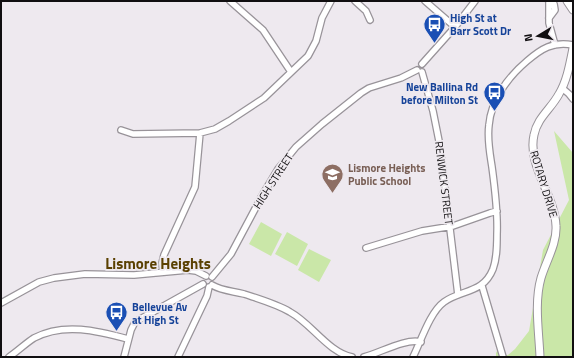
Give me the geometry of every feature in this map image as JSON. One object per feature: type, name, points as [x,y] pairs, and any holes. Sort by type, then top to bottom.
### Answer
[{"type":"main road","name":"ROTARY DRIVE","points":[[540,357],[537,309],[540,280],[554,241],[556,226],[553,209],[536,161],[533,144],[536,127],[562,88],[573,46]]},
{"type":"main road","name":"ROTARY DRIVE","points":[[569,66],[573,58]]},
{"type":"street","points":[[230,1],[263,30],[291,72]]},
{"type":"street","points":[[355,1],[366,11],[370,20]]},
{"type":"street","points":[[424,1],[455,27]]},
{"type":"street","points":[[419,71],[417,65],[422,64],[455,27],[475,1]]},
{"type":"street","points":[[549,1],[549,18],[554,44]]},
{"type":"street","points":[[121,130],[133,134],[200,133],[215,129],[256,104],[291,72],[312,49],[316,41],[328,2]]},
{"type":"street","points":[[413,357],[439,307],[444,302],[458,295],[482,286],[491,274],[495,262],[498,211],[488,126],[493,108],[499,95],[514,74],[536,54],[554,44],[573,46]]},
{"type":"street","name":"RENWICK STREET","points":[[419,71],[437,129],[458,295]]},
{"type":"street","name":"HIGH STREET","points":[[209,277],[231,254],[266,187],[296,146],[369,88],[419,71]]},
{"type":"street","points":[[562,88],[573,99]]},
{"type":"street","points":[[163,272],[162,262],[164,255],[195,186],[200,133]]},
{"type":"street","points":[[366,248],[422,231],[450,226],[498,211]]},
{"type":"street","points":[[1,304],[34,285],[48,279],[77,275],[127,275],[192,270],[200,272],[213,281],[210,286],[208,296],[178,357]]},
{"type":"street","points":[[203,284],[202,280],[209,277]]},
{"type":"street","points":[[203,284],[206,287],[210,286],[253,297],[284,308],[300,319],[339,352],[352,357]]},
{"type":"street","points":[[124,357],[128,339],[133,326],[138,320],[203,284]]},
{"type":"street","points":[[482,286],[503,357]]},
{"type":"street","points":[[11,357],[34,338],[61,331],[86,329],[128,339]]},
{"type":"street","points":[[364,357],[405,343],[414,341],[421,342]]},
{"type":"green space","points":[[554,131],[573,153],[573,357],[496,357],[497,351],[508,355],[515,349],[529,331],[543,250],[569,200]]},
{"type":"green space","points":[[261,222],[282,234],[271,256],[249,244]]},
{"type":"green space","points":[[287,232],[308,244],[297,266],[275,254]]},
{"type":"green space","points":[[309,249],[331,260],[319,282],[298,270]]},
{"type":"place","name":"High St at Barr Scott Dr","points":[[435,44]]},
{"type":"place","name":"New Ballina Rd before Milton St","points":[[494,112]]},
{"type":"place","name":"Lismore Heights Public School","points":[[333,194]]},
{"type":"place","name":"Bellevue Av at High St","points":[[117,332]]},
{"type":"district","name":"Lismore Heights","points":[[158,263]]}]
